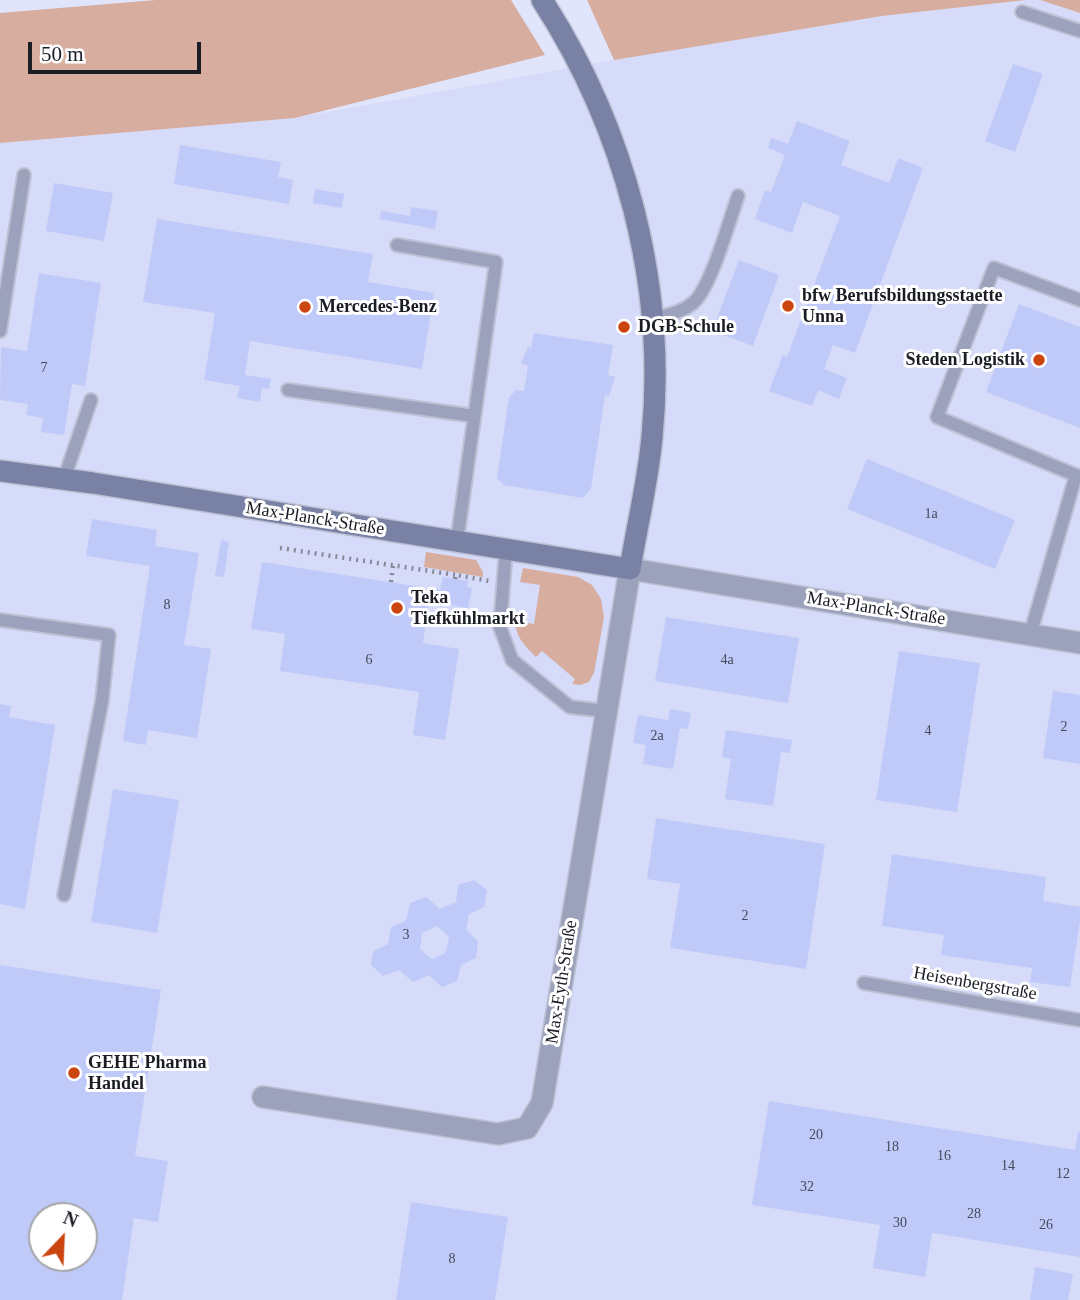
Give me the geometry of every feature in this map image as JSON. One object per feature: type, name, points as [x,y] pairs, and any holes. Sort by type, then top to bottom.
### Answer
[{"type":"main road","points":[[542,0],[597,99],[613,139],[638,227],[652,318],[655,399],[652,439],[630,569]]},
{"type":"main road","name":"Max-Planck-Straße","points":[[0,471],[630,569]]},
{"type":"street","name":"Max-Planck-Straße","points":[[630,569],[1080,643]]},
{"type":"street","name":"Max-Eyth-Straße","points":[[263,1097],[498,1134],[527,1128],[542,1103],[630,569]]},
{"type":"lane","points":[[1022,12],[1080,31]]},
{"type":"lane","points":[[0,331],[24,175]]},
{"type":"lane","points":[[652,318],[680,312],[695,302],[710,276],[738,196]]},
{"type":"lane","points":[[397,246],[496,262],[457,541]]},
{"type":"lane","points":[[1030,635],[1078,476],[937,417],[994,268],[1080,300]]},
{"type":"lane","points":[[288,390],[474,416]]},
{"type":"lane","points":[[64,479],[91,400]]},
{"type":"lane","points":[[506,549],[500,627],[512,660],[570,707],[606,711]]},
{"type":"lane","points":[[0,620],[109,635],[102,701],[64,895]]},
{"type":"lane","name":"Heisenbergstraße","points":[[864,983],[1080,1020]]},
{"type":"path","points":[[280,548],[504,583]]},
{"type":"path","points":[[391,582],[393,565]]},
{"type":"shaded area","points":[[156,0],[511,0],[545,55],[295,118],[0,143],[0,13]]},
{"type":"shaded area","points":[[587,0],[1026,0],[882,16],[614,60]]},
{"type":"shaded area","points":[[1026,0],[1040,0],[1080,13],[1080,1300],[0,1300],[0,143],[295,118],[647,54],[882,16]]},
{"type":"shaded area","points":[[1040,0],[1080,0],[1080,13]]},
{"type":"shaded area","points":[[426,552],[476,560],[483,577],[424,567]]},
{"type":"shaded area","points":[[523,568],[578,577],[592,585],[601,599],[604,617],[594,673],[589,682],[572,684],[575,679],[542,651],[536,657],[519,637],[515,621],[534,624],[540,585],[520,582]]},
{"type":"building","points":[[1013,64],[1043,74],[1015,152],[985,141]]},
{"type":"building","points":[[797,121],[850,141],[841,165],[889,183],[898,158],[923,168],[855,353],[833,345],[824,369],[847,378],[839,399],[818,390],[812,406],[769,391],[783,355],[787,357],[840,216],[803,202],[792,233],[755,219],[765,190],[771,192],[785,155],[768,148],[771,138],[788,144]]},
{"type":"building","points":[[180,145],[281,162],[278,177],[293,180],[289,204],[174,184]]},
{"type":"building","points":[[54,183],[113,193],[104,241],[46,231]]},
{"type":"building","points":[[315,189],[344,194],[342,208],[313,203]]},
{"type":"building","points":[[411,207],[438,211],[435,229],[380,219],[381,211],[410,216]]},
{"type":"building","name":"Mercedes-Benz","points":[[157,219],[373,254],[368,282],[434,293],[422,369],[250,341],[245,375],[271,379],[269,389],[262,388],[260,402],[237,398],[240,386],[204,380],[215,313],[143,302]]},
{"type":"building","points":[[739,260],[779,275],[753,346],[712,331]]},
{"type":"building","points":[[39,273],[101,283],[85,386],[72,384],[64,435],[41,432],[43,418],[26,415],[28,404],[0,400],[1,347],[27,351]]},
{"type":"building","name":"Steden Logistik","points":[[1019,304],[1080,327],[1080,428],[986,392]]},
{"type":"building","points":[[534,333],[613,345],[608,375],[615,377],[609,396],[605,395],[591,489],[583,498],[504,485],[497,478],[509,397],[516,390],[524,391],[528,366],[521,363],[528,347],[531,348]]},
{"type":"building","points":[[867,459],[1015,520],[995,569],[847,509]]},
{"type":"building","points":[[92,519],[157,530],[155,546],[199,553],[184,645],[211,649],[197,738],[148,730],[146,745],[123,741],[150,566],[86,556]]},
{"type":"building","points":[[221,540],[229,542],[224,577],[215,576]]},
{"type":"building","points":[[262,562],[440,590],[443,577],[468,581],[467,587],[472,588],[468,608],[429,601],[423,643],[459,649],[445,740],[413,735],[419,692],[280,671],[285,634],[251,629]]},
{"type":"building","points":[[666,617],[799,638],[788,703],[655,681]]},
{"type":"building","points":[[899,651],[980,663],[957,812],[876,800]]},
{"type":"building","points":[[1053,691],[1080,695],[1080,764],[1043,758]]},
{"type":"building","points":[[0,704],[11,706],[9,717],[55,725],[25,909],[0,904]]},
{"type":"building","points":[[670,709],[691,713],[688,729],[680,728],[673,769],[643,764],[646,745],[633,743],[638,715],[668,720]]},
{"type":"building","points":[[726,730],[792,740],[790,753],[781,752],[773,806],[725,799],[731,759],[722,757]]},
{"type":"building","points":[[113,789],[179,800],[157,933],[91,922]]},
{"type":"building","points":[[656,818],[825,844],[806,969],[670,948],[680,884],[647,879]]},
{"type":"building","points":[[892,854],[1046,877],[1043,901],[1080,907],[1070,987],[1030,982],[1032,968],[941,955],[944,935],[882,926]]},
{"type":"building","points":[[474,880],[487,890],[484,907],[469,914],[466,930],[478,941],[476,958],[461,965],[457,981],[442,987],[429,975],[413,982],[399,970],[383,976],[371,965],[373,951],[388,944],[391,927],[406,921],[410,903],[426,897],[440,909],[456,902],[458,885]],"holes":[[[437,926],[449,937],[446,953],[432,959],[420,949],[422,933]]]},
{"type":"building","name":"GEHE Pharma Handel","points":[[0,965],[161,990],[135,1156],[168,1161],[158,1222],[134,1218],[122,1300],[0,1300]]},
{"type":"building","points":[[769,1101],[1075,1150],[1080,1132],[1080,1257],[932,1233],[925,1277],[873,1268],[880,1225],[752,1205]]},
{"type":"building","points":[[411,1202],[508,1217],[495,1300],[396,1300]]},
{"type":"building","points":[[1035,1267],[1073,1274],[1068,1300],[1030,1300]]},
{"type":"place","name":"bfw Berufsbildungsstaette Unna","points":[[788,306]]},
{"type":"place","name":"Mercedes-Benz","points":[[305,307]]},
{"type":"place","name":"DGB-Schule","points":[[624,327]]},
{"type":"place","name":"Steden Logistik","points":[[1039,360]]},
{"type":"place","name":"Teka Tiefkühlmarkt","points":[[397,608]]},
{"type":"place","name":"GEHE Pharma Handel","points":[[74,1073]]}]
